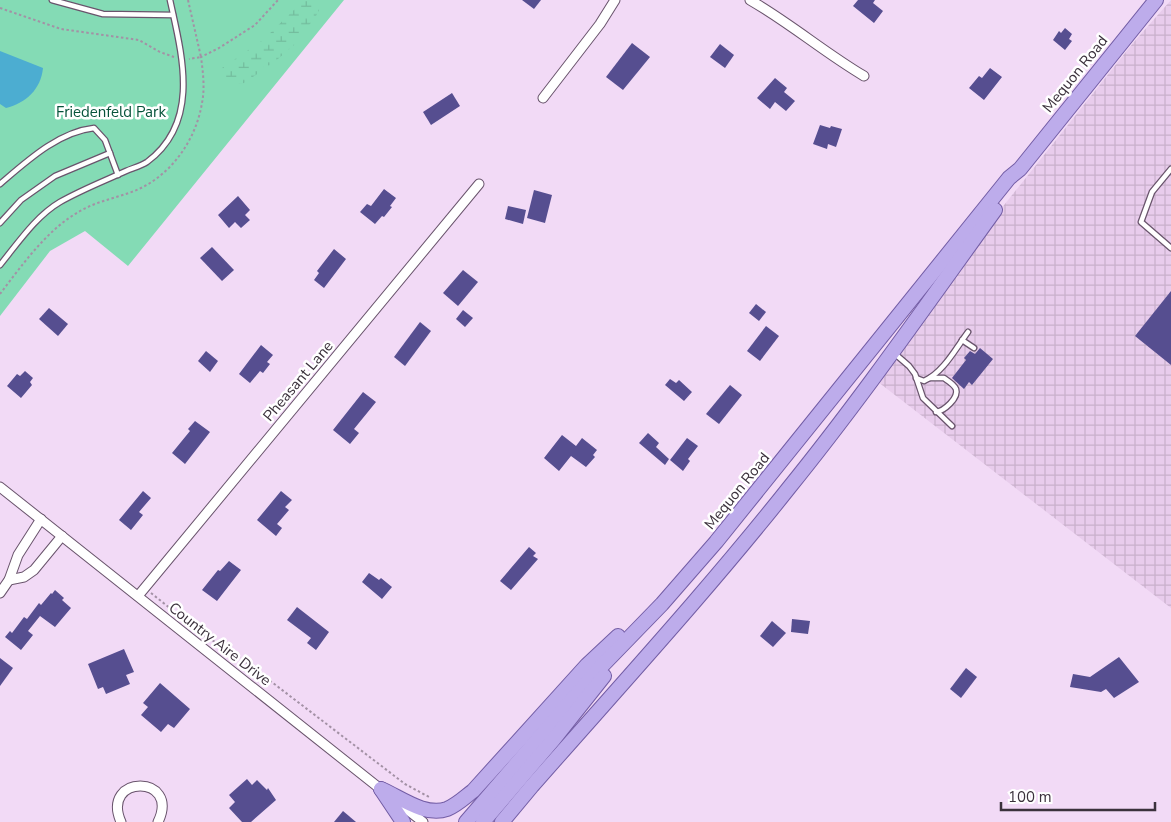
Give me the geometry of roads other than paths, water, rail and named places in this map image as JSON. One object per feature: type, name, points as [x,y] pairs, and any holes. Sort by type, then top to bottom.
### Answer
[{"type":"main road","name":"Mequon Road","points":[[466,822],[596,672],[656,611],[716,542],[1009,178],[1020,169],[1156,0]]},
{"type":"main road","name":"Mequon Road","points":[[505,820],[789,489],[893,353],[1014,183],[1020,169]]},
{"type":"main road","points":[[381,789],[424,809],[434,811],[447,809],[458,803],[474,790],[587,665],[632,623],[656,611]]},
{"type":"main road","points":[[483,822],[554,739],[604,676],[622,644]]},
{"type":"main road","points":[[381,789],[403,822]]},
{"type":"street","points":[[543,98],[600,24],[615,0]]},
{"type":"street","points":[[750,0],[864,76]]},
{"type":"street","name":"Pheasant Lane","points":[[138,596],[479,184]]},
{"type":"street","name":"Country Aire Drive","points":[[0,487],[423,822]]},
{"type":"street","points":[[0,593],[9,580],[18,555],[41,519]]},
{"type":"street","points":[[9,580],[24,577],[34,570],[62,536]]},
{"type":"street","points":[[120,822],[117,813],[118,800],[126,790],[136,785],[147,786],[159,794],[163,807],[158,822]]},
{"type":"lane","points":[[52,0],[103,14],[173,15]]},
{"type":"lane","points":[[0,265],[24,234],[59,203],[146,162],[168,141],[177,126],[182,108],[183,91],[182,60],[170,0]]},
{"type":"lane","points":[[0,184],[44,149],[63,137],[82,129],[94,128],[105,140],[118,175]]},
{"type":"lane","points":[[0,224],[21,200],[55,176],[110,153]]},
{"type":"lane","points":[[1171,169],[1152,192],[1141,222],[1171,248]]},
{"type":"lane","points":[[916,378],[924,381],[930,378],[940,369],[968,332]]},
{"type":"lane","points":[[962,340],[974,348]]},
{"type":"lane","points":[[893,353],[909,366],[916,378],[923,398],[952,426]]},
{"type":"lane","points":[[930,378],[944,378],[956,390],[956,395],[948,405],[942,411],[936,412]]},
{"type":"water","points":[[0,51],[43,68],[42,76],[36,89],[20,103],[6,108],[0,104]]},
{"type":"park label","name":"Friedenfeld Park","points":[[111,112]]}]
